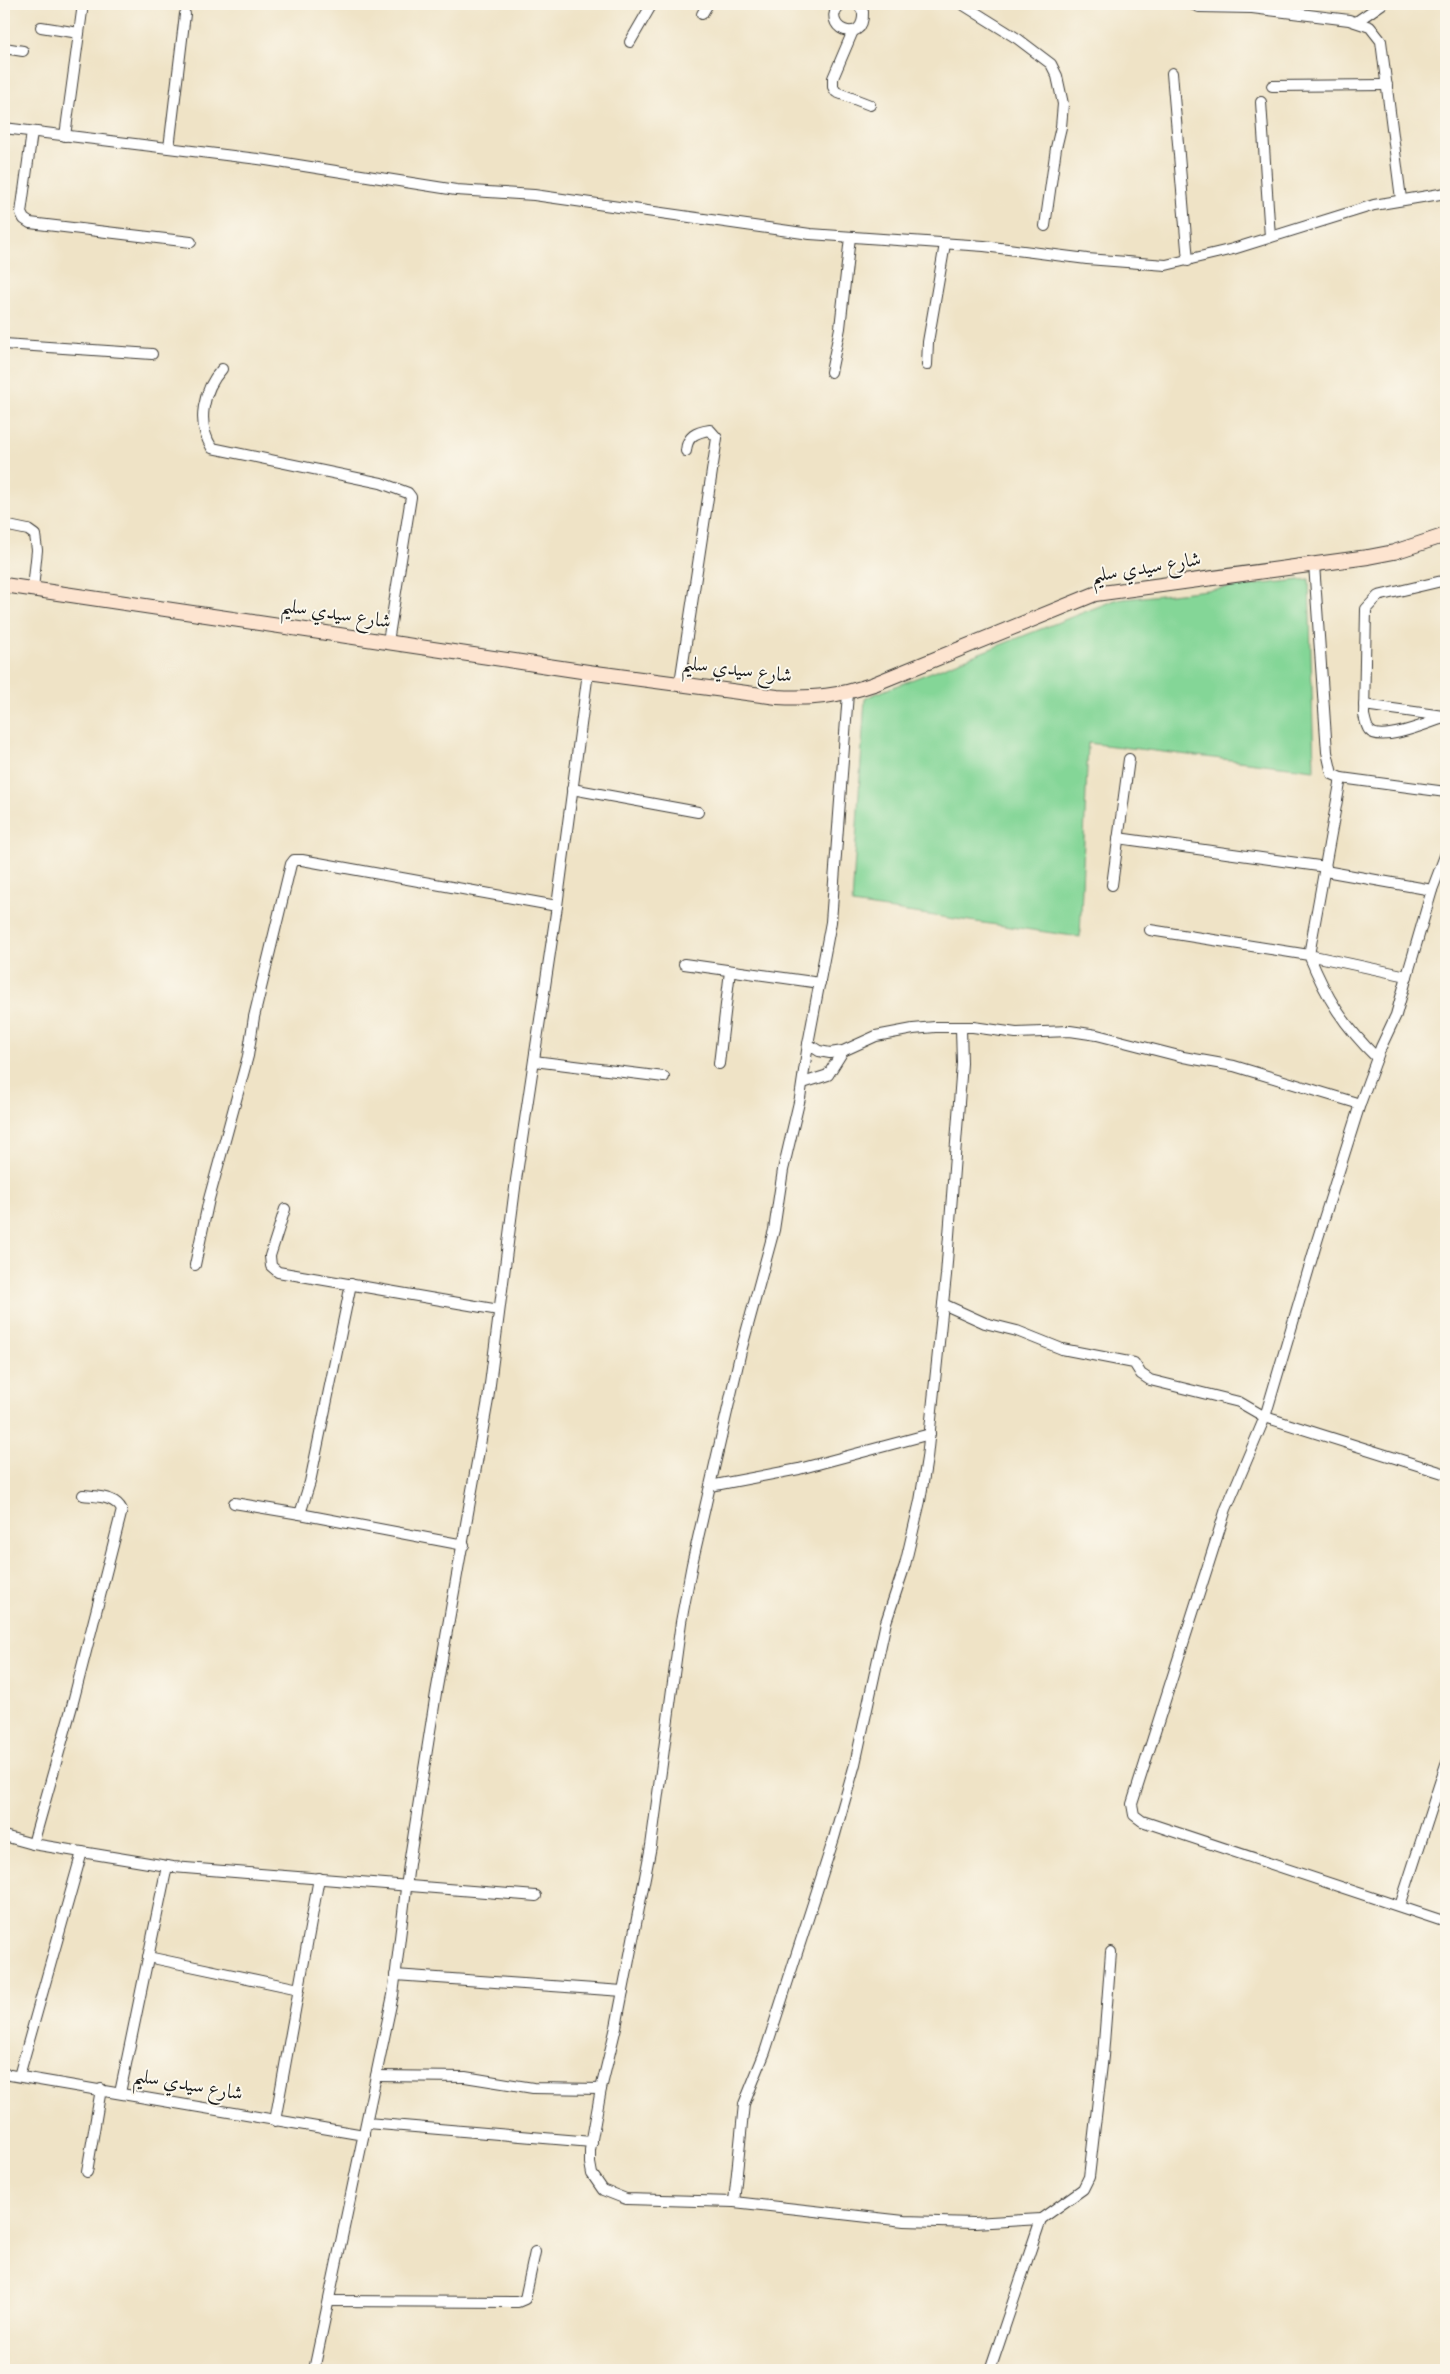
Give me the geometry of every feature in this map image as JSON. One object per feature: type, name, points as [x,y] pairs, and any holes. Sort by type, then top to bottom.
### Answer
[{"type":"main road","name":"شارع سيدي سليم","points":[[4,584],[588,672],[777,697],[814,698],[848,693],[985,640],[1095,594],[1394,552],[1446,535]]},
{"type":"street","points":[[65,136],[83,4]]},
{"type":"street","points":[[630,42],[652,4]]},
{"type":"street","points":[[702,14],[708,4]]},
{"type":"street","points":[[841,4],[836,10],[836,22],[840,29],[853,31]]},
{"type":"street","points":[[858,4],[863,12],[863,19],[860,26],[853,31],[833,78],[833,87],[836,92],[870,105]]},
{"type":"street","points":[[962,4],[1018,39],[1051,64],[1057,76],[1063,104],[1045,226]]},
{"type":"street","points":[[1191,4],[1199,7],[1252,8],[1303,14],[1356,22],[1370,27],[1381,41],[1401,199]]},
{"type":"street","points":[[1356,22],[1382,4]]},
{"type":"street","points":[[169,148],[185,14]]},
{"type":"street","points":[[41,27],[79,33]]},
{"type":"street","points":[[4,48],[23,51]]},
{"type":"street","points":[[1172,73],[1188,262]]},
{"type":"street","points":[[1272,86],[1387,86]]},
{"type":"street","points":[[1261,102],[1270,237]]},
{"type":"street","points":[[4,128],[266,160],[456,190],[534,195],[715,222],[850,237],[945,244],[1143,264],[1166,265],[1188,262],[1374,204],[1446,193]]},
{"type":"street","points":[[32,132],[21,213],[24,219],[30,223],[191,242]]},
{"type":"street","points":[[831,372],[840,328],[850,237]]},
{"type":"street","points":[[927,365],[928,342],[945,244]]},
{"type":"street","points":[[4,344],[152,354]]},
{"type":"street","points":[[222,369],[216,376],[204,401],[206,433],[212,448],[381,483],[408,493],[411,497],[388,642]]},
{"type":"street","points":[[680,683],[717,438],[710,430],[694,434],[687,443],[686,451]]},
{"type":"street","points":[[4,525],[28,530],[35,535],[36,550],[33,589]]},
{"type":"street","points":[[1314,564],[1329,768],[1332,774],[1341,778],[1446,792]]},
{"type":"street","points":[[1446,580],[1378,596],[1366,609],[1364,705],[1368,729],[1374,734],[1387,736],[1446,717]]},
{"type":"street","points":[[314,2370],[367,2123],[395,1976],[436,1693],[464,1545],[488,1400],[588,672]]},
{"type":"street","points":[[848,693],[830,922],[820,983],[802,1083],[783,1170],[774,1230],[741,1351],[681,1622],[651,1846],[624,1991],[601,2089],[592,2142],[590,2163],[592,2174],[603,2190],[613,2195],[640,2201],[734,2202],[904,2221],[974,2223],[1041,2219],[1082,2189],[1089,2177],[1104,2046],[1110,1952]]},
{"type":"street","points":[[1364,705],[1446,717]]},
{"type":"street","points":[[1112,885],[1129,759]]},
{"type":"street","points":[[1341,778],[1309,955],[1328,998],[1340,1018],[1377,1058]]},
{"type":"street","points":[[572,789],[698,812]]},
{"type":"street","points":[[1118,838],[1326,869],[1432,890]]},
{"type":"street","points":[[1446,853],[1444,869],[1432,890],[1396,1015],[1360,1104],[1265,1417],[1226,1510],[1132,1804],[1134,1815],[1142,1821],[1446,1922]]},
{"type":"street","points":[[195,1265],[209,1199],[246,1065],[254,1017],[290,864],[294,860],[557,906]]},
{"type":"street","points":[[1150,930],[1309,955],[1407,976]]},
{"type":"street","points":[[684,964],[820,983]]},
{"type":"street","points":[[718,1064],[730,971]]},
{"type":"street","points":[[808,1044],[819,1051],[830,1053],[843,1051],[876,1036],[893,1032],[935,1028],[973,1027],[1016,1033],[1049,1030],[1097,1035],[1183,1057],[1234,1066],[1360,1104]]},
{"type":"street","points":[[734,2202],[744,2104],[774,2026],[834,1838],[852,1773],[886,1622],[905,1565],[920,1501],[930,1434],[943,1304],[962,1062],[961,1028]]},
{"type":"street","points":[[802,1083],[828,1075],[843,1051]]},
{"type":"street","points":[[534,1061],[664,1077]]},
{"type":"street","points":[[285,1208],[270,1256],[271,1266],[278,1272],[500,1310]]},
{"type":"street","points":[[300,1514],[310,1482],[351,1284]]},
{"type":"street","points":[[943,1304],[985,1323],[1016,1331],[1062,1349],[1134,1363],[1141,1374],[1150,1380],[1239,1402],[1265,1417],[1446,1474]]},
{"type":"street","points":[[710,1486],[799,1469],[930,1434]]},
{"type":"street","points":[[33,1844],[72,1706],[122,1510],[119,1504],[112,1499],[83,1495]]},
{"type":"street","points":[[234,1503],[464,1545]]},
{"type":"street","points":[[1400,1906],[1446,1764]]},
{"type":"street","points":[[4,1836],[33,1844],[167,1866],[536,1896]]},
{"type":"street","points":[[19,2076],[82,1852]]},
{"type":"street","points":[[120,2093],[167,1866]]},
{"type":"street","points":[[276,2121],[319,1878]]},
{"type":"street","points":[[148,1957],[299,1989]]},
{"type":"street","points":[[395,1976],[624,1991]]},
{"type":"street","name":"شارع سيدي سليم","points":[[4,2074],[101,2089],[364,2136]]},
{"type":"street","points":[[376,2076],[465,2077],[533,2088],[601,2089]]},
{"type":"street","points":[[87,2172],[101,2089]]},
{"type":"street","points":[[367,2123],[592,2142]]},
{"type":"street","points":[[990,2370],[1041,2219]]},
{"type":"street","points":[[329,2301],[518,2302],[525,2299],[535,2252]]},
{"type":"green space","points":[[1309,579],[1314,770],[1088,743],[1080,937],[852,904],[865,698],[1115,600]]}]
